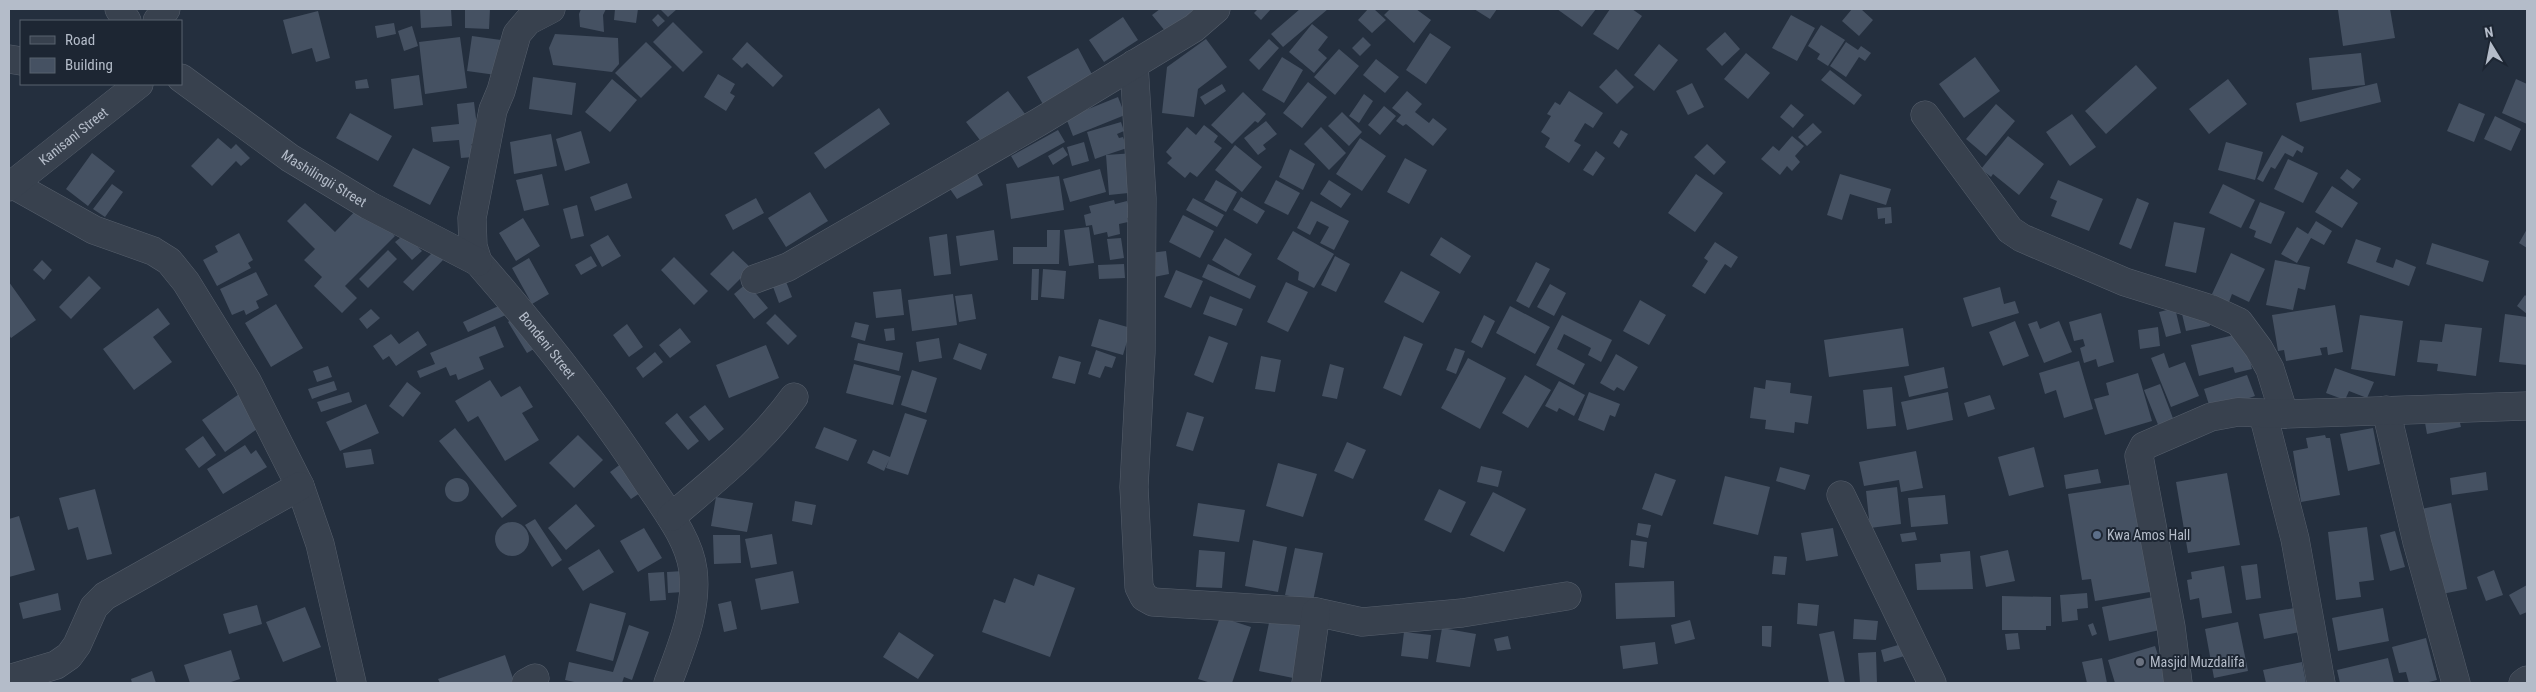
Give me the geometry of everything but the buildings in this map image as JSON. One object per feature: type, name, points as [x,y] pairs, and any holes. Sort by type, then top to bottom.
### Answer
[{"type":"street","points":[[118,9],[126,20]]},
{"type":"street","points":[[158,20],[166,9]]},
{"type":"street","name":"Bondeni Street","points":[[551,9],[528,21],[518,34],[501,91],[493,110],[472,218],[473,246],[478,262],[554,353],[620,440],[671,517],[690,554],[694,582],[690,624],[668,683]]},
{"type":"street","points":[[755,279],[788,267],[1031,126],[1194,28],[1216,9]]},
{"type":"street","points":[[1134,64],[1142,198],[1141,352],[1134,487],[1140,592],[1153,602],[1316,612],[1362,622],[1462,613],[1567,596]]},
{"type":"street","name":"Mashilingii Street","points":[[182,79],[290,158],[368,205],[478,262]]},
{"type":"street","name":"Kanisani Street","points":[[11,186],[138,85]]},
{"type":"street","points":[[1925,115],[2010,230],[2022,238],[2125,282],[2211,309],[2238,322],[2260,348],[2270,370],[2274,414],[2294,539],[2321,683]]},
{"type":"street","points":[[11,186],[94,230],[153,251],[169,261],[186,282],[248,381],[300,486],[320,544],[352,683]]},
{"type":"street","points":[[671,517],[742,457],[778,420],[794,397]]},
{"type":"street","points":[[2178,683],[2171,627],[2139,452],[2144,446],[2211,417],[2238,412],[2274,414],[2527,406]]},
{"type":"street","points":[[2386,410],[2417,542],[2456,683]]},
{"type":"street","points":[[9,679],[56,664],[69,656],[77,645],[94,607],[105,596],[300,486]]},
{"type":"street","points":[[1841,495],[1932,683]]},
{"type":"street","points":[[1306,683],[1316,612]]},
{"type":"street","points":[[2523,683],[2527,680]]},
{"type":"place","name":"Kwa Amos Hall","points":[[2097,535]]},
{"type":"place","name":"Masjid Muzdalifa","points":[[2140,662]]}]
